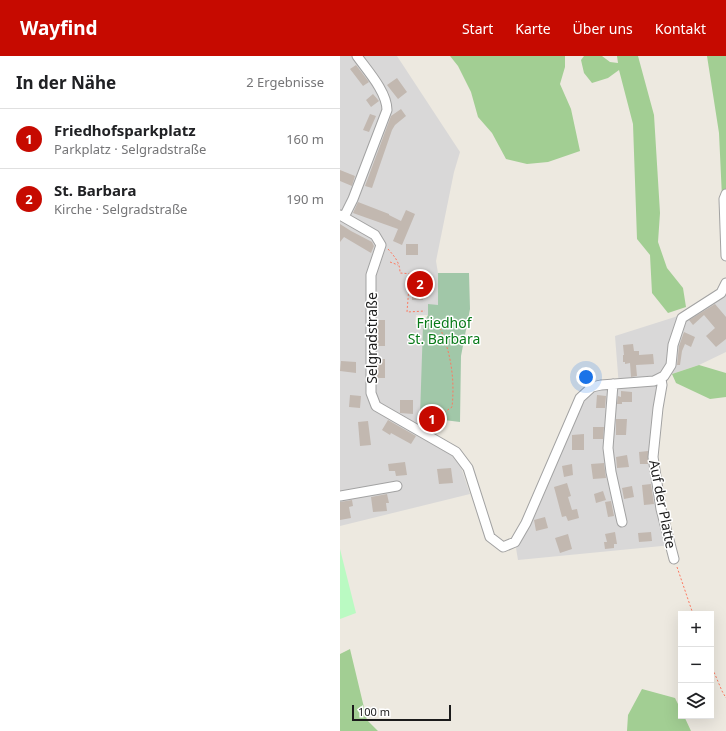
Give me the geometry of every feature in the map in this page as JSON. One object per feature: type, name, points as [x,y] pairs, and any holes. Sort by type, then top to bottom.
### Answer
[{"type":"street","name":"Selgradstraße","points":[[356,56],[384,95],[387,103],[387,110],[352,199],[342,216],[375,235],[381,245],[372,275],[370,393],[376,406],[456,452],[468,468],[490,537],[503,547],[515,542],[526,523],[580,398],[592,387],[613,384]]},
{"type":"street","points":[[726,194],[724,199],[726,256]]},
{"type":"street","points":[[622,522],[611,472],[608,448],[613,384],[654,381],[661,379],[667,373],[671,365],[673,345],[682,318],[721,293],[726,283]]},
{"type":"street","name":"Auf der Platte","points":[[661,379],[662,385],[653,457],[661,509],[674,559]]},
{"type":"street","points":[[428,435],[432,419]]},
{"type":"street","points":[[340,496],[398,486]]},
{"type":"path","points":[[385,246],[396,258],[400,266],[400,273],[413,274]]},
{"type":"path","points":[[390,262],[400,266]]},
{"type":"path","points":[[410,274],[407,312],[425,311]]},
{"type":"path","points":[[426,321],[440,328],[447,344],[450,357],[453,394],[452,407],[432,419]]},
{"type":"path","points":[[674,559],[692,611]]},
{"type":"path","points":[[714,672],[726,698]]},
{"type":"shaded area","points":[[340,56],[397,56],[460,152],[454,172],[436,261],[438,273],[438,305],[428,315],[416,315],[415,324],[423,324],[421,436],[451,454],[461,467],[470,494],[340,526]]},
{"type":"shaded area","points":[[726,287],[726,352],[699,365],[672,374],[664,385],[656,447],[661,507],[672,545],[518,560],[516,548],[536,513],[578,413],[587,397],[595,390],[619,387],[615,336],[675,317]]},
{"type":"green space","points":[[450,56],[565,56],[565,67],[560,84],[571,109],[580,151],[548,162],[527,164],[506,159],[492,133],[478,117],[471,92],[458,66]]},
{"type":"green space","points":[[584,56],[602,56],[610,62],[618,63],[617,56],[638,56],[654,115],[660,213],[658,242],[667,268],[683,288],[686,307],[668,313],[652,293],[650,255],[637,239],[633,124],[619,70],[608,78],[592,83],[584,73],[581,60]]},
{"type":"green space","points":[[707,56],[726,56],[726,236],[723,219],[719,133]]},
{"type":"green space","name":"Friedhof St. Barbara","points":[[438,273],[469,273],[470,309],[461,356],[460,422],[420,417],[423,324],[428,315],[428,304],[438,305]]},
{"type":"green space","points":[[699,365],[726,373],[726,397],[710,399],[676,383],[672,374]]},
{"type":"green space","points":[[340,549],[356,613],[340,619]]},
{"type":"green space","points":[[350,649],[367,720],[378,731],[340,731],[340,654]]},
{"type":"green space","points":[[642,689],[675,698],[678,704],[678,719],[685,719],[691,731],[627,731],[628,715]]},
{"type":"building","points":[[356,65],[369,82],[363,86],[350,69]]},
{"type":"building","points":[[397,78],[407,92],[398,99],[387,85]]},
{"type":"building","points":[[373,94],[379,101],[371,107],[366,100]]},
{"type":"building","points":[[401,109],[406,116],[395,125],[392,130],[372,188],[365,186],[391,116]]},
{"type":"building","points":[[370,114],[376,116],[369,132],[363,130]]},
{"type":"building","points":[[340,170],[355,176],[352,186],[340,181]]},
{"type":"building","points":[[358,202],[389,214],[401,221],[406,210],[415,214],[402,245],[393,241],[398,229],[353,213]]},
{"type":"building","points":[[340,224],[372,242],[374,246],[371,253],[344,237],[340,242]]},
{"type":"building","points":[[406,244],[418,244],[418,255],[406,255]]},
{"type":"building","points":[[413,272],[427,272],[426,294],[424,294],[423,300],[412,300],[415,277],[413,277]]},
{"type":"building","points":[[715,304],[726,317],[726,339],[716,347],[706,336],[715,328],[704,315],[693,325],[689,320]]},
{"type":"building","points":[[377,320],[385,320],[385,346],[377,346]]},
{"type":"building","points":[[684,332],[695,337],[691,347],[685,344],[682,351],[680,365],[677,365],[679,346]]},
{"type":"building","points":[[633,344],[634,351],[639,351],[639,355],[653,354],[654,364],[636,365],[637,376],[631,377],[630,363],[625,364],[625,362],[623,362],[623,345]]},
{"type":"building","points":[[377,359],[385,359],[385,378],[377,378]]},
{"type":"building","points":[[341,361],[356,362],[356,373],[340,371]]},
{"type":"building","points":[[621,391],[632,392],[632,402],[622,402],[622,404],[617,404],[618,396],[621,397]]},
{"type":"building","points":[[350,395],[361,396],[360,408],[349,407]]},
{"type":"building","points":[[597,395],[606,396],[605,408],[596,408]]},
{"type":"building","points":[[400,400],[413,400],[413,414],[400,413]]},
{"type":"building","points":[[616,419],[627,419],[626,435],[616,435]]},
{"type":"building","points":[[388,420],[416,436],[411,444],[391,433],[390,435],[382,430]]},
{"type":"building","points":[[368,421],[371,445],[360,446],[358,422]]},
{"type":"building","points":[[593,427],[604,427],[603,439],[593,439]]},
{"type":"building","points":[[584,434],[584,450],[572,450],[572,435]]},
{"type":"building","points":[[648,451],[648,464],[640,464],[639,452]]},
{"type":"building","points":[[627,455],[629,467],[617,468],[616,457]]},
{"type":"building","points":[[405,462],[407,475],[396,476],[395,471],[389,471],[388,464]]},
{"type":"building","points":[[604,463],[606,478],[593,479],[591,464]]},
{"type":"building","points":[[572,464],[573,475],[564,477],[562,466]]},
{"type":"building","points":[[451,468],[453,483],[439,484],[437,469]]},
{"type":"building","points":[[567,483],[571,496],[568,497],[572,510],[577,509],[579,518],[568,521],[566,516],[562,517],[554,487]]},
{"type":"building","points":[[651,484],[654,504],[644,505],[642,485]]},
{"type":"building","points":[[632,486],[634,497],[624,499],[622,488]]},
{"type":"building","points":[[603,491],[606,500],[596,503],[594,494]]},
{"type":"building","points":[[387,494],[389,503],[386,503],[387,511],[373,512],[371,497]]},
{"type":"building","points":[[352,500],[353,506],[349,507],[351,518],[340,520],[340,502]]},
{"type":"building","points":[[611,501],[614,516],[608,517],[605,502]]},
{"type":"building","points":[[545,517],[548,528],[536,531],[534,520]]},
{"type":"building","points":[[615,532],[617,544],[614,544],[614,548],[605,549],[604,542],[607,542],[605,534]]},
{"type":"building","points":[[651,532],[652,541],[639,542],[638,533]]},
{"type":"building","points":[[568,534],[572,549],[560,553],[555,538]]},
{"type":"place","name":"St. Barbara","points":[[420,284]]},
{"type":"place","name":"Friedhofsparkplatz","points":[[432,419]]}]
